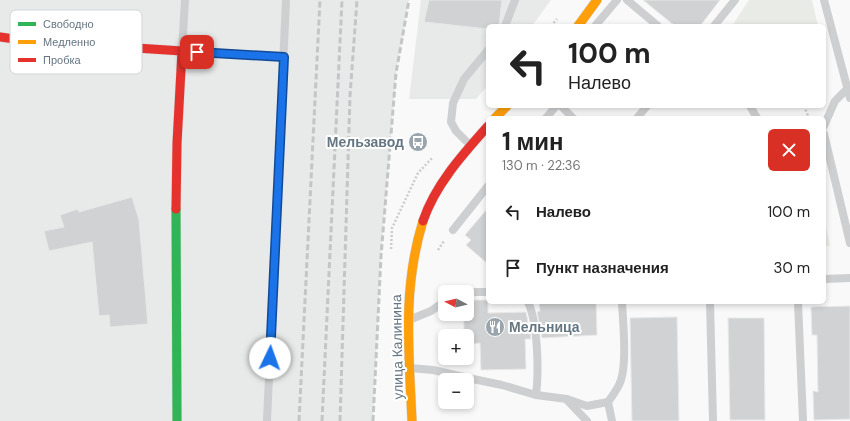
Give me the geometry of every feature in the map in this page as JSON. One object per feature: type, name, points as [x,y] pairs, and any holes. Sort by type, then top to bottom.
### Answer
[{"type":"street","points":[[579,24],[597,0]]},
{"type":"street","points":[[0,36],[10,38]]},
{"type":"street","points":[[142,48],[182,51],[177,157],[177,421]]},
{"type":"street","points":[[497,116],[505,108]]},
{"type":"street","name":"улица Калинина","points":[[412,421],[408,321],[413,257],[426,211],[448,173],[486,128]]},
{"type":"lane","points":[[185,0],[182,51],[284,57]]},
{"type":"lane","points":[[267,421],[286,0]]},
{"type":"lane","points":[[506,24],[515,0]]},
{"type":"lane","points":[[597,24],[617,0]]},
{"type":"lane","points":[[627,0],[656,24]]},
{"type":"lane","points":[[716,24],[735,0]]},
{"type":"lane","points":[[824,0],[849,87],[850,98]]},
{"type":"lane","points":[[471,145],[456,131],[451,122],[453,103],[464,79],[486,52]]},
{"type":"lane","points":[[826,121],[834,101],[849,87]]},
{"type":"lane","points":[[548,116],[554,108]]},
{"type":"lane","points":[[562,108],[571,116]]},
{"type":"lane","points":[[639,116],[645,108]]},
{"type":"lane","points":[[826,142],[850,243]]},
{"type":"lane","points":[[453,230],[486,189]]},
{"type":"lane","points":[[826,279],[850,278]]},
{"type":"lane","points":[[474,292],[486,292]]},
{"type":"lane","points":[[529,304],[532,309],[538,356],[536,395]]},
{"type":"lane","points":[[410,368],[433,370],[502,385],[536,395],[567,400],[587,406],[608,402],[616,392],[621,380],[624,366],[622,304]]},
{"type":"lane","points":[[710,304],[713,421]]},
{"type":"lane","points":[[798,304],[803,421]]},
{"type":"lane","points":[[408,321],[431,311],[438,306]]},
{"type":"lane","points":[[567,400],[587,421]]},
{"type":"lane","points":[[608,402],[612,421]]},
{"type":"shaded area","points":[[0,0],[409,0],[396,74],[381,256],[373,421],[0,421]]},
{"type":"shaded area","points":[[421,0],[551,0],[533,24],[486,24],[486,87],[476,99],[409,99]]},
{"type":"shaded area","points":[[749,0],[812,0],[818,24],[733,24]]},
{"type":"shaded area","points":[[826,227],[830,246],[826,246]]},
{"type":"building","points":[[429,0],[502,0],[499,24],[486,24],[486,29],[424,22]]},
{"type":"building","points":[[643,0],[720,0],[702,24],[673,24]]},
{"type":"building","points":[[132,197],[139,220],[148,324],[110,327],[109,315],[99,316],[92,242],[49,251],[44,231],[64,227],[60,215],[78,209],[79,212]]},
{"type":"building","points":[[486,210],[486,262],[466,245],[471,240],[465,235]]},
{"type":"building","name":"Мельница","points":[[474,300],[486,300],[486,304],[488,304],[488,313],[526,312],[531,339],[525,339],[526,369],[481,370],[480,343],[474,343],[474,329],[464,329],[464,321],[474,321]]},
{"type":"building","points":[[539,304],[596,304],[597,335],[542,338],[537,312],[540,311]]},
{"type":"building","points":[[850,306],[850,419],[814,420],[813,391],[818,392],[817,335],[812,335],[811,307]]},
{"type":"building","points":[[677,317],[679,421],[632,421],[630,318]]},
{"type":"building","points":[[728,318],[764,318],[765,420],[730,420]]},
{"type":"railway","points":[[299,421],[320,0]]},
{"type":"railway","points":[[322,421],[342,0]]},
{"type":"railway","points":[[340,421],[350,96],[357,0]]},
{"type":"railway","points":[[373,421],[381,256],[396,73],[409,0]]},
{"type":"traffic: fast","points":[[176,209],[177,421]]},
{"type":"traffic: slow","points":[[579,24],[597,0]]},
{"type":"traffic: slow","points":[[497,116],[505,108]]},
{"type":"traffic: slow","points":[[412,421],[408,321],[412,271],[416,246],[423,221]]},
{"type":"traffic: jam","points":[[0,37],[10,38]]},
{"type":"traffic: jam","points":[[142,48],[182,51],[177,143],[176,209]]},
{"type":"traffic: jam","points":[[423,221],[428,208],[442,183],[486,128]]},
{"type":"place","name":"Мельзавод","points":[[418,142]]},
{"type":"place","name":"Мельница","points":[[495,327]]},
{"type":"route","points":[[197,52],[284,57],[270,358]]}]
